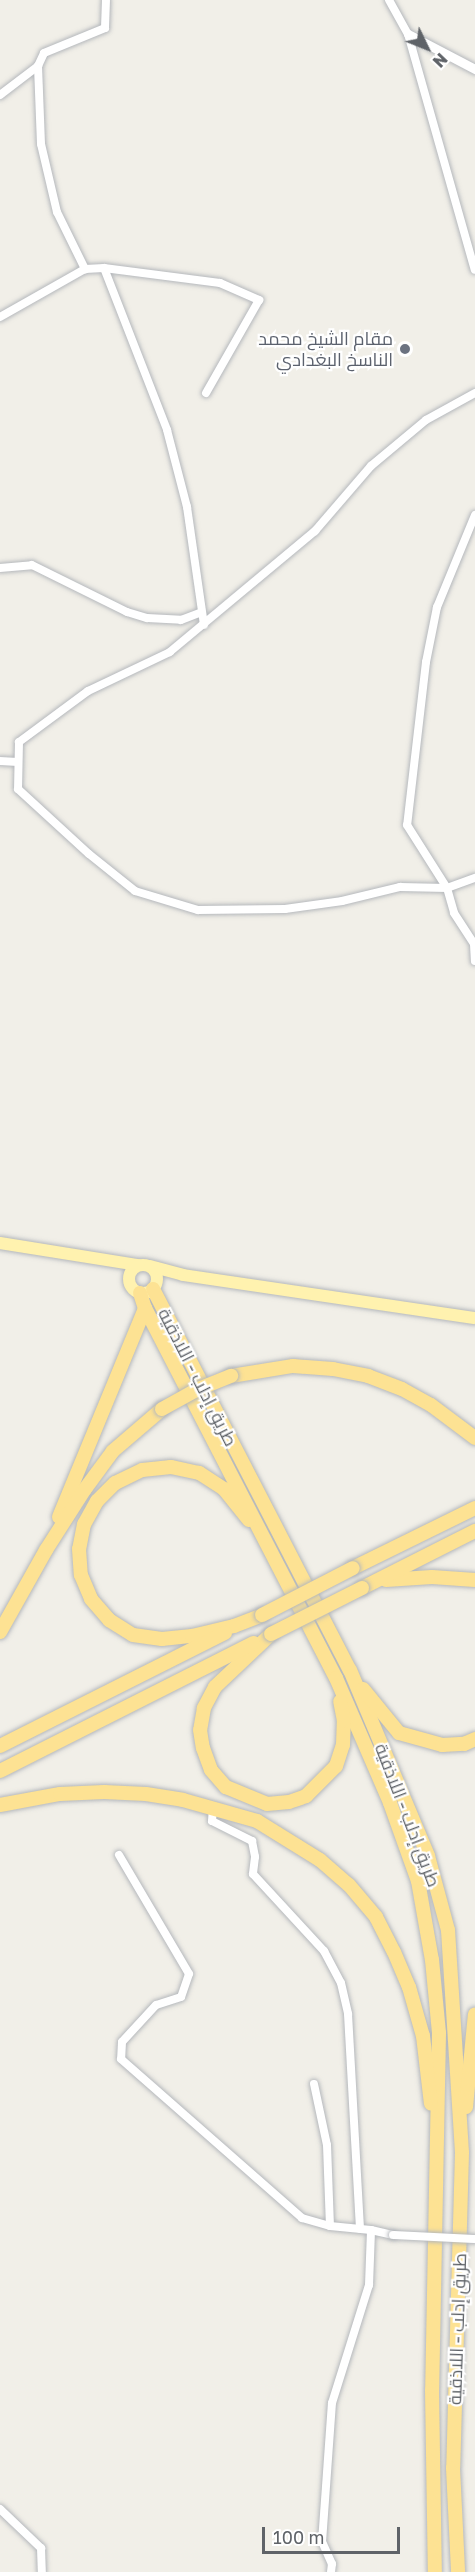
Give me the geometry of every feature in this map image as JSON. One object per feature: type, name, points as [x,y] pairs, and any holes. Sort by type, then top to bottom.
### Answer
[{"type":"highway","name":"طريق إدلب - اللاذقية","points":[[150,1288],[145,1308],[282,1568],[336,1678],[390,1803],[418,1881],[432,1960],[440,2033],[432,2390],[435,2572]]},
{"type":"highway","name":"طريق إدلب - اللاذقية","points":[[150,1288],[350,1670],[428,1856],[448,1930],[462,2153],[453,2468],[458,2572]]},
{"type":"highway","points":[[46,1550],[145,1308]]},
{"type":"highway","points":[[0,1632],[46,1550],[85,1489],[113,1451],[162,1409],[196,1390],[231,1376],[293,1366],[333,1369],[368,1376],[402,1389],[430,1405],[475,1438]]},
{"type":"highway","points":[[262,1615],[234,1626],[192,1636],[162,1639],[133,1635],[109,1620],[91,1599],[81,1566],[79,1549],[84,1524],[97,1501],[115,1483],[142,1470],[171,1467],[190,1471],[199,1473],[224,1488],[282,1568]]},
{"type":"highway","points":[[0,1746],[475,1508]]},
{"type":"highway","points":[[0,1771],[475,1531]]},
{"type":"highway","points":[[378,1581],[432,1577],[475,1580]]},
{"type":"highway","points":[[271,1634],[215,1687],[204,1708],[200,1730],[203,1748],[211,1770],[226,1787],[267,1804],[289,1802],[306,1796],[318,1786],[336,1766],[343,1745],[344,1721],[336,1678]]},
{"type":"highway","points":[[350,1670],[387,1722],[399,1733],[442,1745],[464,1744],[475,1739]]},
{"type":"highway","points":[[0,1805],[60,1794],[104,1792],[146,1794],[213,1807],[257,1821],[289,1839],[349,1885],[376,1917],[409,1987],[423,2036],[438,2158]]},
{"type":"highway","points":[[462,2153],[475,2014]]},
{"type":"main road","points":[[0,1243],[106,1262],[144,1266],[183,1275],[475,1318]]},
{"type":"main road","points":[[106,1262],[129,1282],[133,1289],[150,1288],[183,1275]]},
{"type":"main road","points":[[129,1282],[130,1274],[144,1266]]},
{"type":"main road","points":[[144,1266],[156,1274],[150,1288]]},
{"type":"street","points":[[0,95],[38,66],[44,53],[105,28],[106,0]]},
{"type":"street","points":[[388,0],[408,34],[475,270]]},
{"type":"street","points":[[408,34],[475,69]]},
{"type":"street","points":[[38,66],[44,156],[57,212],[85,268]]},
{"type":"street","points":[[0,316],[85,268],[104,268],[220,283],[259,300],[206,393]]},
{"type":"street","points":[[104,268],[167,430],[187,507],[204,625]]},
{"type":"street","points":[[475,393],[426,420],[371,466],[315,531],[170,652],[88,691],[19,742],[18,762],[18,789],[89,854],[135,891],[198,910],[285,909],[342,901],[400,887],[447,888],[475,878]]},
{"type":"street","points":[[475,514],[437,607],[426,662],[407,825],[447,888],[454,913],[474,944],[475,961]]},
{"type":"street","points":[[0,568],[32,565],[127,612],[147,618],[182,620],[202,612]]},
{"type":"street","points":[[0,761],[18,762]]},
{"type":"street","points":[[213,1807],[212,1821],[252,1841],[255,1857],[253,1874],[324,1951],[341,1983],[349,2025],[360,2229]]},
{"type":"street","points":[[119,1855],[189,1974],[181,1997],[156,2005],[122,2042],[122,2059],[302,2218],[330,2226],[371,2230],[393,2235],[475,2239]]},
{"type":"street","points":[[314,2084],[327,2145],[330,2226]]},
{"type":"street","points":[[331,2572],[332,2564],[322,2542],[332,2403],[369,2285],[371,2230]]},
{"type":"street","points":[[0,2509],[41,2548],[42,2572]]},
{"type":"place","name":"مقام الشيخ محمد الناسخ البغدادي","points":[[405,349]]}]
